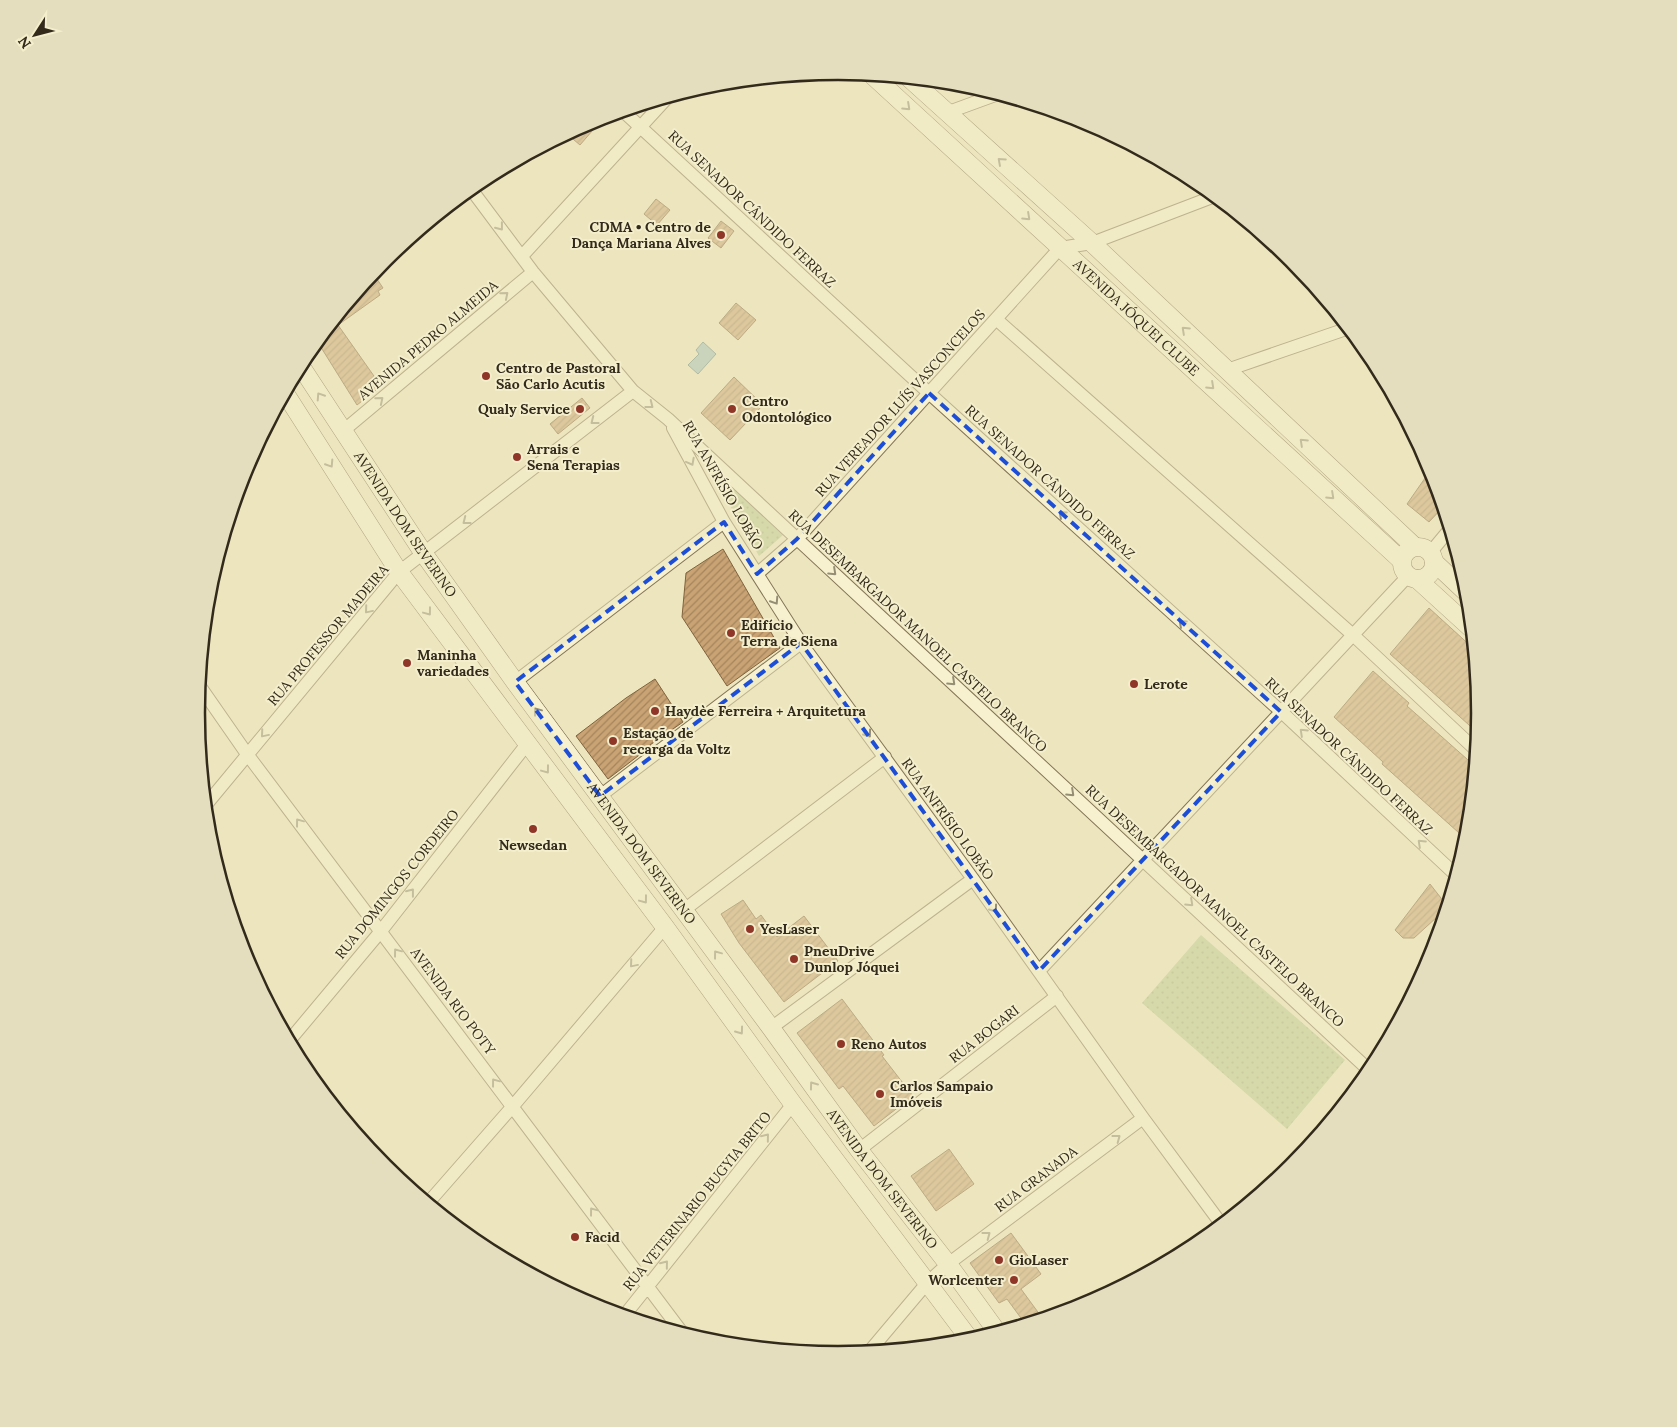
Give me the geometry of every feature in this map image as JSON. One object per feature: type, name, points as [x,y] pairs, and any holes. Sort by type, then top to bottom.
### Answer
[{"type":"main road","name":"AVENIDA JÓQUEI CLUBE","points":[[879,81],[1466,624]]},
{"type":"main road","name":"AVENIDA JÓQUEI CLUBE","points":[[916,84],[1092,243],[1459,585]]},
{"type":"main road","name":"AVENIDA DOM SEVERINO","points":[[305,373],[424,554],[515,682],[859,1150],[948,1264],[994,1327]]},
{"type":"main road","name":"AVENIDA DOM SEVERINO","points":[[289,400],[399,572],[665,927],[793,1104],[966,1334]]},
{"type":"main road","points":[[1406,552],[1426,554],[1431,572],[1422,579],[1409,572],[1406,552]]},
{"type":"street","points":[[946,113],[987,98]]},
{"type":"street","points":[[522,256],[659,107]]},
{"type":"street","name":"RUA SENADOR CÂNDIDO FERRAZ","points":[[629,116],[929,393],[1281,712],[1452,871]]},
{"type":"street","name":"RUA DESEMBARGADOR MANOEL CASTELO BRANCO","points":[[475,195],[533,272],[633,391],[668,419],[1364,1066]]},
{"type":"street","points":[[1060,248],[1092,243],[1207,199]]},
{"type":"street","name":"RUA VEREADOR LUÍS VASCONCELOS","points":[[757,574],[797,539],[1060,248]]},
{"type":"street","name":"AVENIDA PEDRO ALMEIDA","points":[[343,431],[533,272]]},
{"type":"street","points":[[996,319],[1353,635],[1471,746]]},
{"type":"street","points":[[1227,370],[1343,330]]},
{"type":"street","name":"RUA PROFESSOR MADEIRA","points":[[211,799],[399,572],[633,391]]},
{"type":"street","name":"RUA ANFRÍSIO LOBÃO","points":[[668,419],[724,522],[801,643],[1218,1220]]},
{"type":"street","points":[[515,682],[724,522]]},
{"type":"street","points":[[1426,554],[1445,534]]},
{"type":"street","points":[[1039,971],[1353,635],[1409,572]]},
{"type":"street","points":[[600,796],[801,643]]},
{"type":"street","name":"AVENIDA RIO POTY","points":[[205,694],[247,754],[677,1326]]},
{"type":"street","name":"RUA DOMINGOS CORDEIRO","points":[[293,1035],[380,930],[527,744]]},
{"type":"street","points":[[684,910],[885,757]]},
{"type":"street","points":[[771,1028],[973,879]]},
{"type":"street","points":[[432,1199],[665,927]]},
{"type":"street","name":"RUA BOGARI","points":[[859,1150],[1057,996]]},
{"type":"street","name":"RUA VETERINARIO BUGYIA BRITO","points":[[628,1311],[793,1104]]},
{"type":"street","name":"RUA GRANADA","points":[[874,1346],[927,1283],[948,1264],[1143,1118]]},
{"type":"highlighted area","points":[[929,393],[1281,712],[1039,971],[801,643],[600,796],[515,682],[724,522],[757,574],[797,539]]},
{"type":"green space","points":[[705,462],[783,535],[759,556]]},
{"type":"green space","points":[[1201,935],[1345,1060],[1287,1129],[1142,1003]]},
{"type":"water","points":[[703,342],[716,354],[698,374],[688,365],[699,354],[696,350]]},
{"type":"building","points":[[594,129],[580,145],[572,139]]},
{"type":"building","points":[[656,199],[670,210],[657,225],[644,214]]},
{"type":"building","name":"CDMA • Centro de Dança Mariana Alves","points":[[721,221],[734,231],[721,248],[708,238]]},
{"type":"building","points":[[378,280],[383,288],[378,291],[380,295],[339,324]]},
{"type":"building","points":[[736,303],[756,320],[738,340],[719,323]]},
{"type":"building","points":[[338,325],[381,386],[357,405],[322,348]]},
{"type":"building","name":"Centro Odontológico","points":[[734,377],[763,405],[730,440],[701,413]]},
{"type":"building","points":[[582,398],[590,408],[558,434],[550,424]]},
{"type":"building","points":[[1426,477],[1439,512],[1429,522],[1407,504]]},
{"type":"building","name":"Edifício Terra de Siena","points":[[723,549],[780,648],[727,686],[682,617],[686,573]]},
{"type":"building","points":[[1429,608],[1468,644],[1471,672],[1472,727],[1390,654]]},
{"type":"building","points":[[1373,671],[1409,703],[1407,706],[1470,762],[1460,834],[1382,764],[1383,762],[1334,717]]},
{"type":"building","points":[[655,679],[683,722],[650,745],[608,779],[576,736],[626,698]]},
{"type":"building","points":[[1430,884],[1443,901],[1438,916],[1414,938],[1403,938],[1395,930]]},
{"type":"building","name":"PneuDrive Dunlop Jóquei","points":[[743,900],[756,919],[761,915],[777,937],[804,916],[838,961],[784,1002],[739,943],[721,914]]},
{"type":"building","name":"Reno Autos","points":[[842,999],[913,1096],[874,1126],[843,1086],[839,1089],[797,1033]]},
{"type":"building","points":[[949,1149],[974,1184],[936,1211],[911,1176]]},
{"type":"building","points":[[1011,1233],[1041,1274],[1021,1289],[1039,1314],[1022,1319],[1007,1299],[999,1303],[970,1263]]},
{"type":"place","name":"CDMA • Centro de Dança Mariana Alves","points":[[721,235]]},
{"type":"place","name":"Centro de Pastoral São Carlo Acutis","points":[[486,376]]},
{"type":"place","name":"Qualy Service","points":[[580,409]]},
{"type":"place","name":"Centro Odontológico","points":[[732,409]]},
{"type":"place","name":"Arrais e Sena Terapias","points":[[517,457]]},
{"type":"place","name":"Edifício Terra de Siena","points":[[731,633]]},
{"type":"place","name":"Maninha variedades","points":[[407,663]]},
{"type":"place","name":"Lerote","points":[[1134,684]]},
{"type":"place","name":"Haydèe Ferreira + Arquitetura","points":[[655,711]]},
{"type":"place","name":"Estação de recarga da Voltz","points":[[613,741]]},
{"type":"place","name":"Newsedan","points":[[533,829]]},
{"type":"place","name":"YesLaser","points":[[750,929]]},
{"type":"place","name":"PneuDrive Dunlop Jóquei","points":[[794,959]]},
{"type":"place","name":"Reno Autos","points":[[841,1044]]},
{"type":"place","name":"Carlos Sampaio Imóveis","points":[[880,1094]]},
{"type":"place","name":"Facid","points":[[575,1237]]},
{"type":"place","name":"GioLaser","points":[[999,1260]]},
{"type":"place","name":"Worlcenter","points":[[1014,1280]]}]
